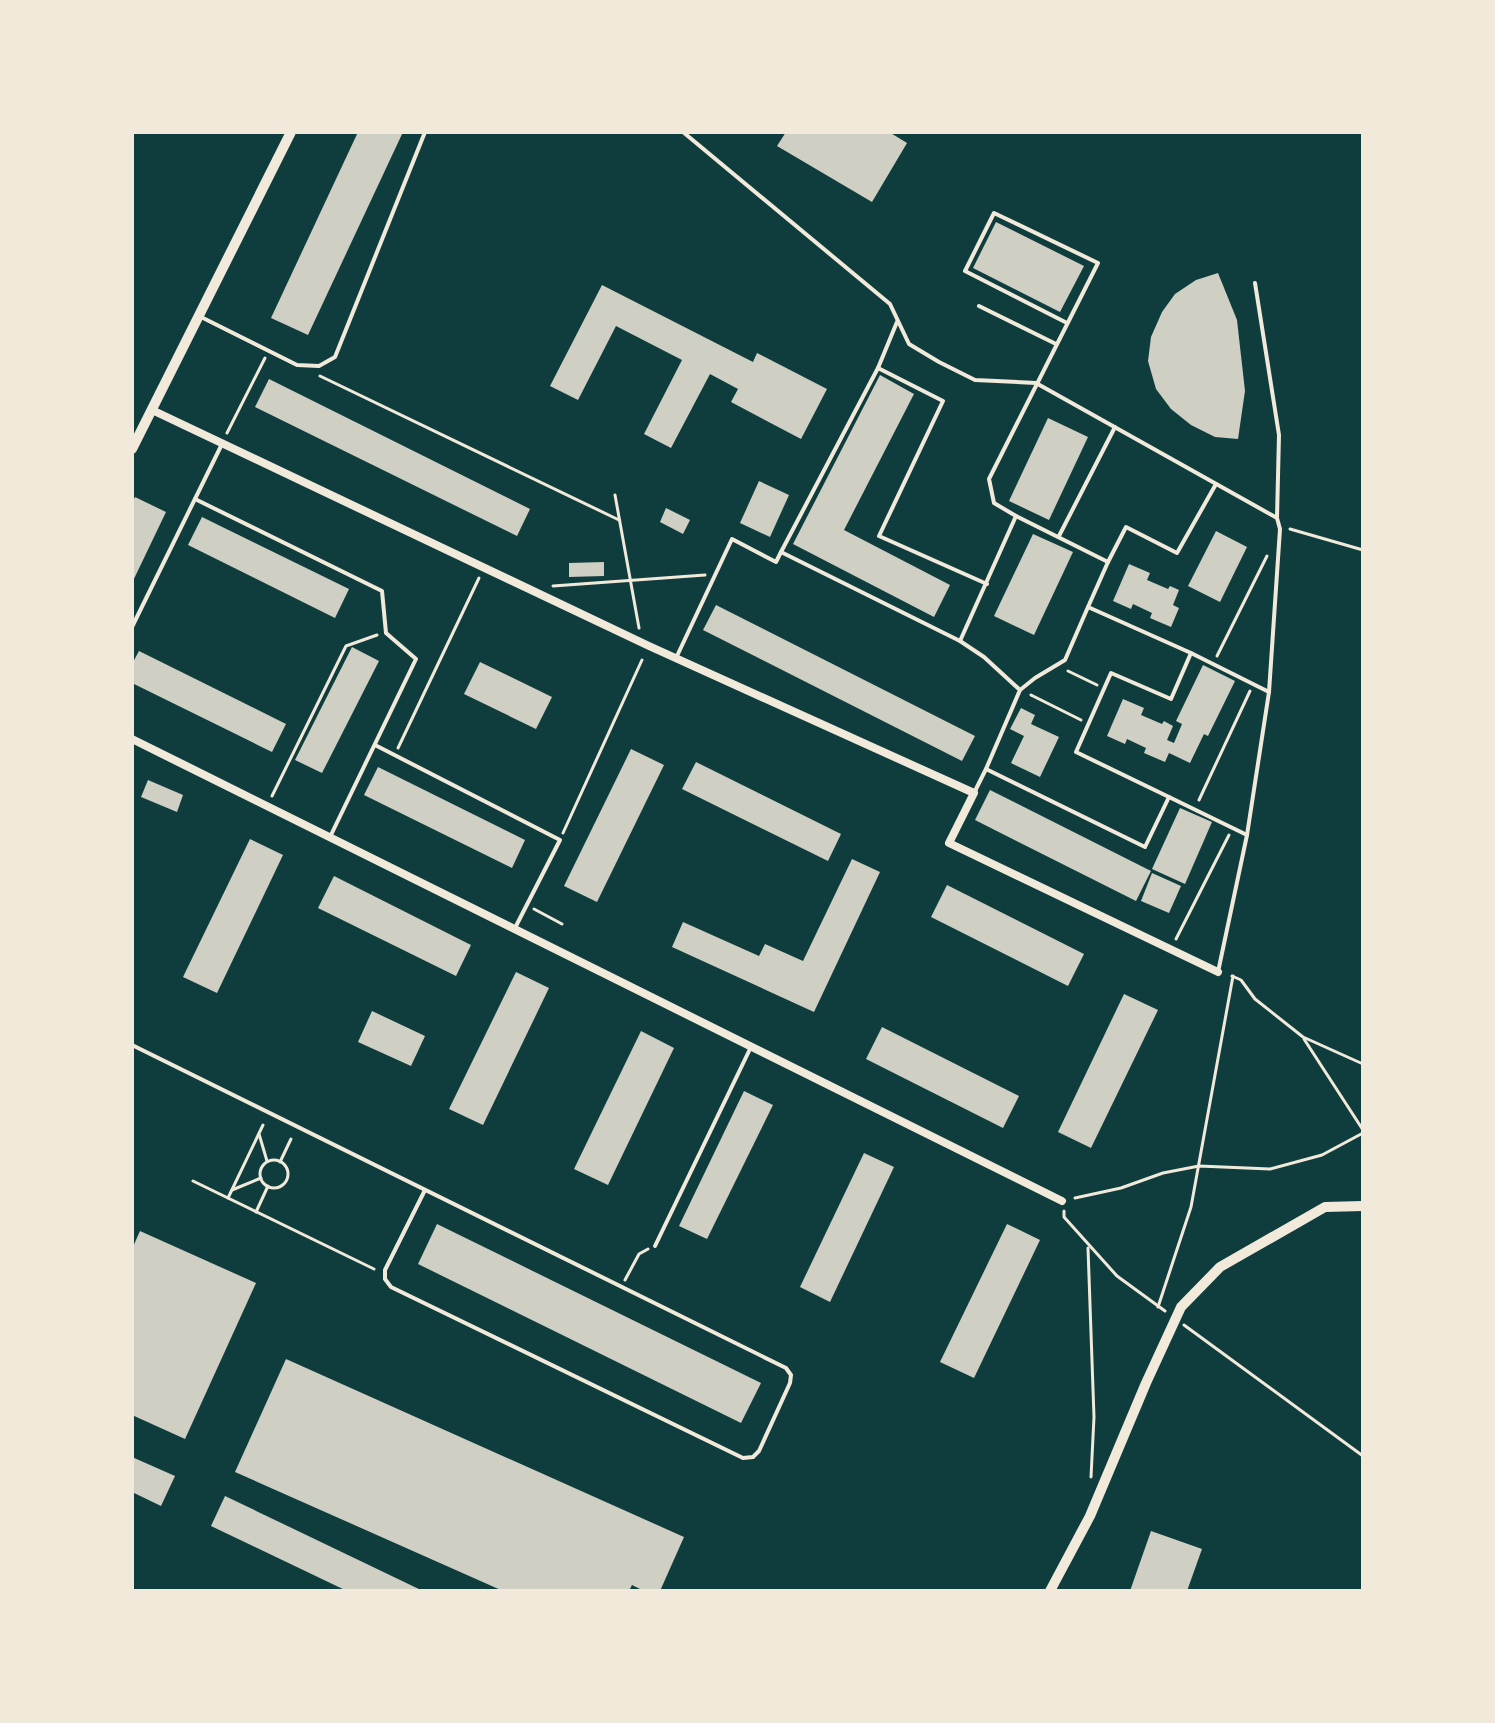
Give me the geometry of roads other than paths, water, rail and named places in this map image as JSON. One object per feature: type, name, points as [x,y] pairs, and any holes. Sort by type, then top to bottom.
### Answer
[{"type":"street","points":[[134,443],[291,132]]},
{"type":"street","points":[[152,410],[676,658],[974,793],[949,843],[1218,972]]},
{"type":"street","points":[[132,739],[1062,1201]]},
{"type":"street","points":[[1050,1591],[1090,1516],[1181,1307],[1220,1267],[1325,1207],[1363,1206]]},
{"type":"lane","points":[[198,316],[297,365],[319,366],[335,357],[425,132]]},
{"type":"lane","points":[[683,132],[890,304],[909,344],[975,380],[1036,383],[1277,518]]},
{"type":"lane","points":[[1067,323],[965,271],[994,213],[1098,263],[989,479],[994,503],[1108,562]]},
{"type":"lane","points":[[1218,972],[1247,835],[1269,692],[1280,529],[1277,518],[1279,435],[1255,283]]},
{"type":"lane","points":[[979,306],[1056,344]]},
{"type":"lane","points":[[676,658],[732,539],[776,562],[878,368],[897,322]]},
{"type":"lane","points":[[878,368],[943,401],[879,536],[987,584]]},
{"type":"lane","points":[[1059,536],[1115,427]]},
{"type":"lane","points":[[132,627],[222,444]]},
{"type":"lane","points":[[974,793],[1020,690],[1065,660],[1126,527],[1177,553],[1216,484]]},
{"type":"lane","points":[[195,499],[382,591],[386,633],[416,659],[330,837]]},
{"type":"lane","points":[[960,641],[1016,516]]},
{"type":"lane","points":[[781,552],[960,641],[984,657],[1020,690]]},
{"type":"lane","points":[[1088,607],[1269,692]]},
{"type":"lane","points":[[1191,653],[1171,699],[1111,673],[1076,752],[1247,835]]},
{"type":"lane","points":[[375,745],[560,840],[515,928]]},
{"type":"lane","points":[[986,769],[1145,847],[1169,797]]},
{"type":"lane","points":[[132,1045],[786,1368],[791,1375],[790,1383],[759,1451],[753,1457],[743,1458],[391,1287],[385,1274],[425,1190]]},
{"type":"lane","points":[[655,1246],[751,1046]]}]
